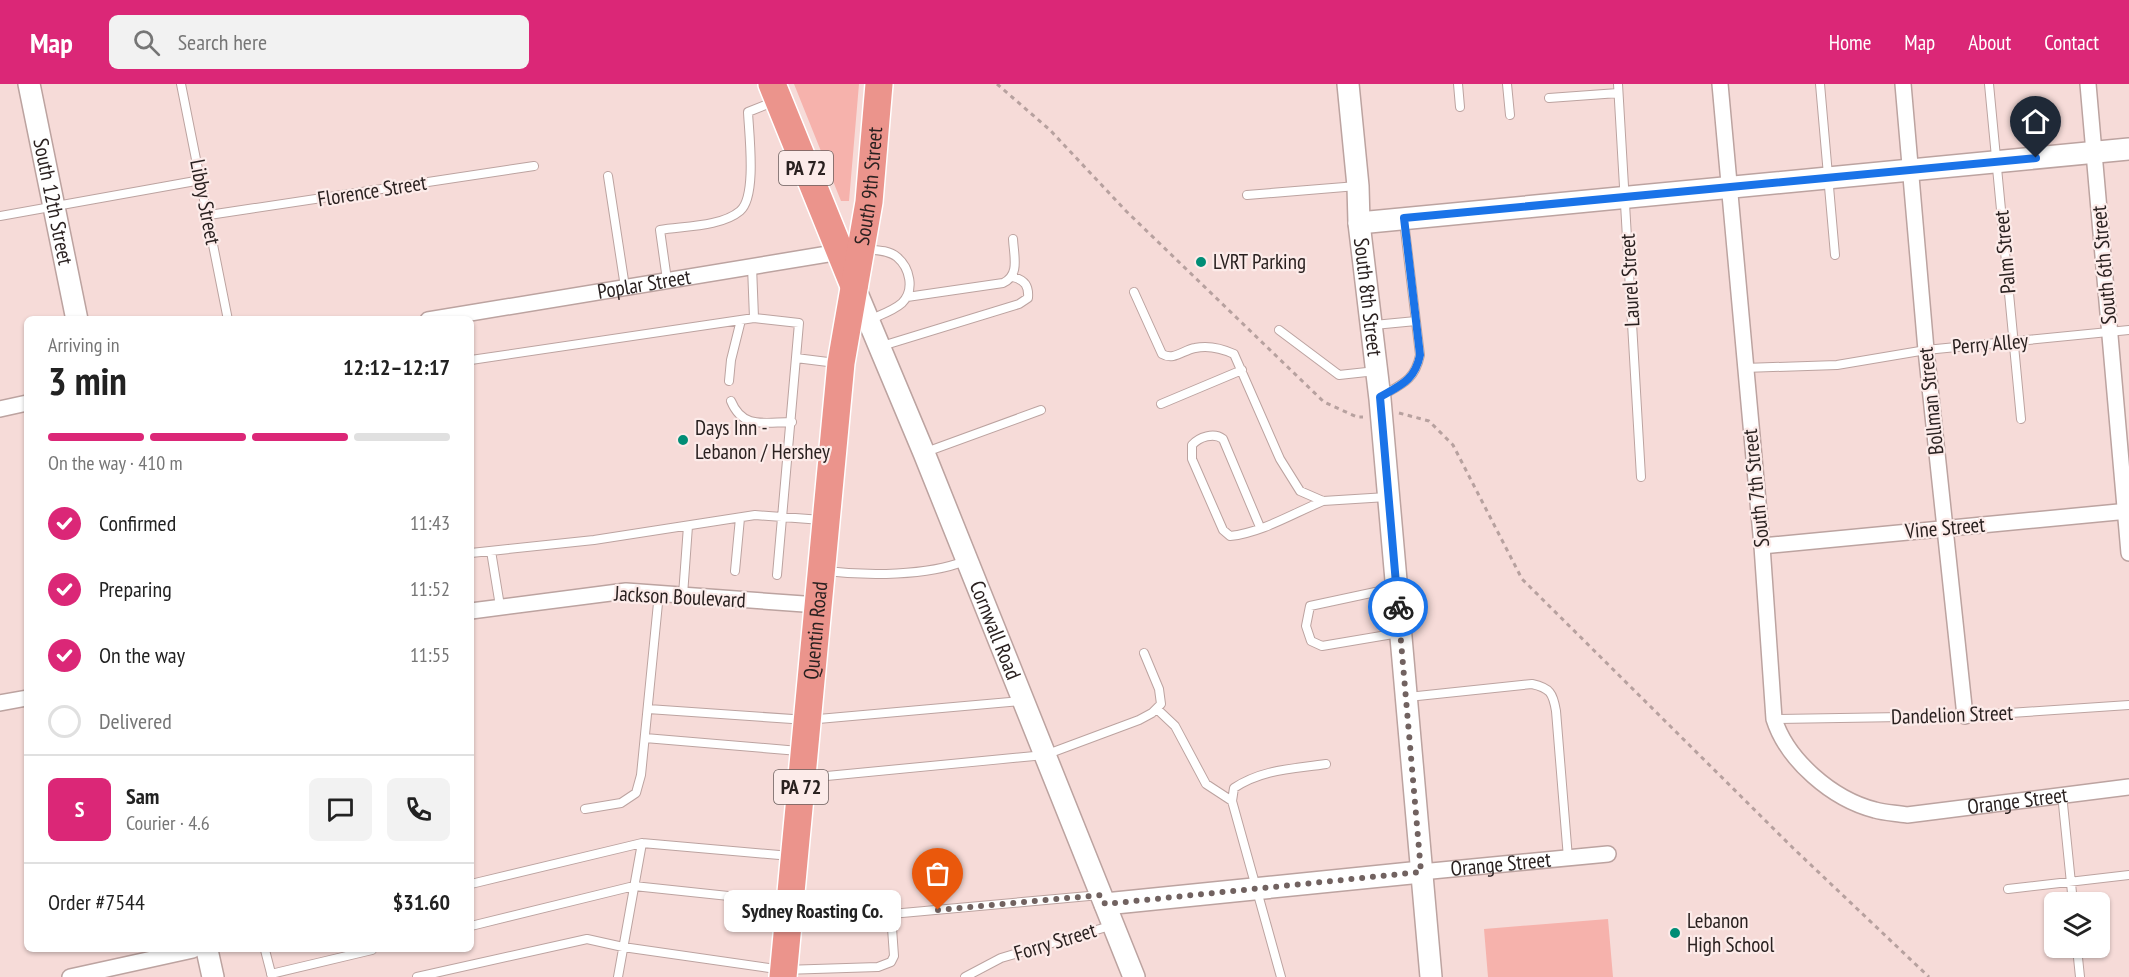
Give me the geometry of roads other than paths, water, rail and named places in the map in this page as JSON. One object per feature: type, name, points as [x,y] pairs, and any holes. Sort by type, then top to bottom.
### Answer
[{"type":"highway","name":"South 9th Street","points":[[850,250],[869,202],[879,84]]},
{"type":"highway","name":"PA 72","points":[[775,92],[850,250]]},
{"type":"highway","name":"Quentin Road","points":[[783,973],[841,363],[859,321],[850,250]]},
{"type":"street","name":"South 12th Street","points":[[29,84],[76,316]]},
{"type":"street","name":"South 8th Street","points":[[1348,84],[1358,186],[1359,223],[1381,406],[1431,977]]},
{"type":"street","name":"South 7th Street","points":[[1720,84],[1744,368],[1762,546],[1774,719],[1780,739],[1804,766],[1831,789],[1874,810],[1907,815]]},
{"type":"street","name":"Bollman Street","points":[[1903,84],[1926,350],[1965,717]]},
{"type":"street","name":"South 6th Street","points":[[2088,84],[2129,553]]},
{"type":"street","points":[[1359,223],[2129,149]]},
{"type":"street","name":"Poplar Street","points":[[460,316],[850,250]]},
{"type":"street","name":"Cornwall Road","points":[[859,321],[881,347],[1134,977]]},
{"type":"street","points":[[0,409],[24,404]]},
{"type":"street","name":"Vine Street","points":[[1762,546],[2127,512]]},
{"type":"street","name":"Jackson Boulevard","points":[[474,610],[626,591],[818,605]]},
{"type":"street","points":[[0,703],[24,699]]},
{"type":"street","name":"Orange Street","points":[[1907,815],[2129,787]]},
{"type":"street","name":"Orange Street","points":[[1103,900],[1255,889],[1608,854]]},
{"type":"street","points":[[70,977],[184,952]]},
{"type":"street","points":[[207,952],[213,977]]},
{"type":"lane","name":"Libby Street","points":[[181,84],[227,316]]},
{"type":"lane","points":[[1458,84],[1460,107]]},
{"type":"lane","points":[[1507,84],[1510,115]]},
{"type":"lane","name":"Laurel Street","points":[[1618,84],[1641,477]]},
{"type":"lane","points":[[1820,84],[1835,255]]},
{"type":"lane","name":"Palm Street","points":[[1989,84],[2021,419]]},
{"type":"lane","points":[[667,280],[660,230],[723,220],[741,211],[748,196],[748,112],[775,92]]},
{"type":"lane","points":[[1549,98],[1618,93]]},
{"type":"lane","name":"Florence Street","points":[[209,216],[534,166]]},
{"type":"lane","points":[[608,176],[625,287]]},
{"type":"lane","points":[[0,216],[201,180]]},
{"type":"lane","points":[[1247,195],[1358,186]]},
{"type":"lane","points":[[1381,406],[1417,371],[1420,355],[1404,218]]},
{"type":"lane","points":[[1013,239],[1013,277]]},
{"type":"lane","points":[[850,250],[886,252],[896,256],[907,270],[910,291],[907,297],[892,310],[859,321]]},
{"type":"lane","points":[[752,266],[754,318]]},
{"type":"lane","points":[[907,297],[1003,284],[1013,277]]},
{"type":"lane","points":[[881,347],[1019,304],[1028,298],[1029,292],[1027,285],[1013,277]]},
{"type":"lane","points":[[1134,292],[1162,354],[1172,357],[1193,348],[1216,347],[1234,354],[1290,478],[1300,491],[1323,501]]},
{"type":"lane","points":[[474,360],[754,318],[799,323],[777,575]]},
{"type":"lane","points":[[729,381],[731,360],[741,320]]},
{"type":"lane","points":[[1372,325],[1416,321]]},
{"type":"lane","points":[[1279,330],[1339,375],[1377,370]]},
{"type":"lane","name":"Perry Alley","points":[[1744,368],[1837,365],[1926,350],[2129,330]]},
{"type":"lane","points":[[796,358],[841,363]]},
{"type":"lane","points":[[1161,405],[1242,370]]},
{"type":"lane","points":[[730,401],[735,413],[748,423],[792,422]]},
{"type":"lane","points":[[924,453],[1041,410]]},
{"type":"lane","points":[[1260,527],[1223,439],[1211,435],[1194,442],[1192,459],[1223,530],[1230,536],[1260,527],[1323,501],[1389,496]]},
{"type":"lane","points":[[474,554],[755,515],[826,520]]},
{"type":"lane","points":[[735,571],[740,518]]},
{"type":"lane","points":[[683,595],[688,525]]},
{"type":"lane","points":[[491,551],[500,606]]},
{"type":"lane","points":[[822,570],[925,571],[946,568],[967,560]]},
{"type":"lane","points":[[1397,588],[1310,606],[1306,626],[1311,641],[1322,646],[1401,632]]},
{"type":"lane","points":[[585,809],[621,803],[636,793],[641,775],[659,594]]},
{"type":"lane","points":[[802,779],[1045,755],[1139,720],[1161,704],[1159,688],[1144,653]]},
{"type":"lane","points":[[1406,698],[1532,684],[1546,687],[1554,696],[1556,711],[1568,858]]},
{"type":"lane","points":[[648,709],[807,720],[1023,700]]},
{"type":"lane","name":"Dandelion Street","points":[[1774,719],[1965,717],[2129,705]]},
{"type":"lane","points":[[1156,709],[1175,726],[1206,784],[1232,801]]},
{"type":"lane","points":[[645,738],[804,751]]},
{"type":"lane","points":[[1281,977],[1232,801],[1234,788],[1251,776],[1326,764]]},
{"type":"lane","points":[[2062,794],[2072,892]]},
{"type":"lane","points":[[618,977],[642,843]]},
{"type":"lane","points":[[474,883],[642,843],[794,856]]},
{"type":"lane","points":[[2008,889],[2129,875]]},
{"type":"lane","points":[[474,925],[634,886],[789,913],[891,914],[1103,900]]},
{"type":"lane","points":[[417,977],[587,939],[783,973],[886,966],[894,956],[891,914]]},
{"type":"lane","name":"Forry Street","points":[[965,977],[1001,958],[1113,925]]},
{"type":"lane","points":[[265,952],[271,975],[364,952]]},
{"type":"lane","points":[[2078,958],[2080,977]]},
{"type":"place","name":"LVRT Parking","points":[[1201,262]]},
{"type":"place","name":"Days Inn - Lebanon / Hershey","points":[[683,440]]},
{"type":"place","name":"Sydney Roasting Co.","points":[[938,910]]},
{"type":"place","name":"Lebanon High School","points":[[1675,933]]}]
